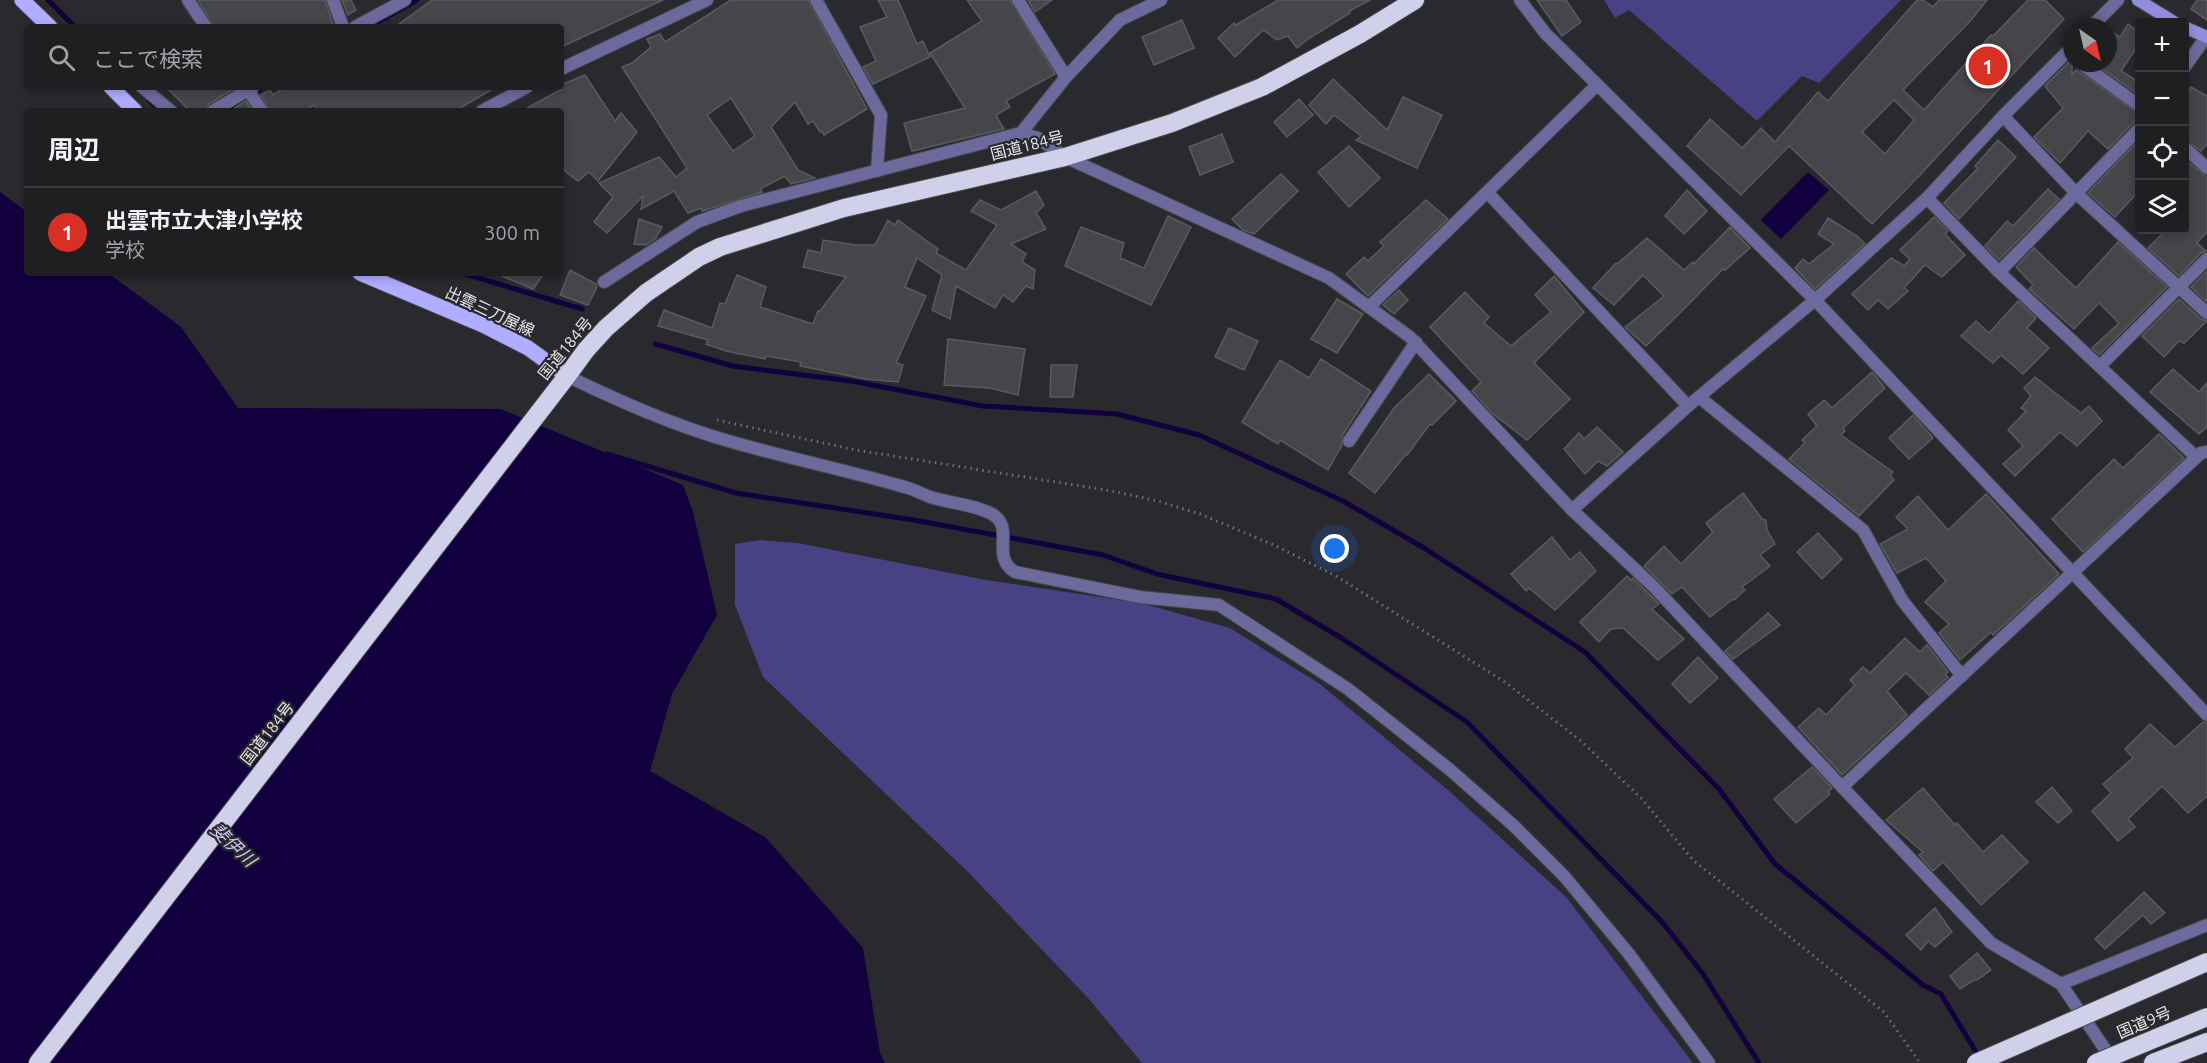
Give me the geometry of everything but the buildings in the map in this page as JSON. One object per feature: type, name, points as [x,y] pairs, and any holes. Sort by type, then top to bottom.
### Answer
[{"type":"highway","name":"国道184号","points":[[38,1063],[586,350],[606,328],[646,293],[699,257],[720,247],[844,208],[1065,157],[1172,123],[1262,87],[1360,34],[1415,0]]},
{"type":"highway","points":[[1976,1063],[2207,962]]},
{"type":"highway","name":"国道9号","points":[[2096,1063],[2207,1017]]},
{"type":"highway","points":[[2153,1063],[2207,1042]]},
{"type":"main road","points":[[22,0],[47,24]]},
{"type":"main road","points":[[2138,0],[2167,18]]},
{"type":"main road","points":[[2189,29],[2207,37]]},
{"type":"main road","points":[[114,90],[132,108]]},
{"type":"main road","name":"出雲三刀屋線","points":[[367,276],[483,325],[528,348],[567,376]]},
{"type":"street","points":[[188,0],[204,24]]},
{"type":"street","points":[[333,0],[342,24]]},
{"type":"street","points":[[361,24],[405,0]]},
{"type":"street","points":[[564,68],[707,0]]},
{"type":"street","points":[[816,0],[881,115],[877,171]]},
{"type":"street","points":[[1018,0],[1066,77]]},
{"type":"street","points":[[1021,133],[1066,77],[1120,20],[1161,0]]},
{"type":"street","points":[[1520,0],[1545,33],[1815,300],[2207,715]]},
{"type":"street","points":[[2100,18],[2118,0]]},
{"type":"street","points":[[2189,61],[2207,37]]},
{"type":"street","points":[[1572,510],[1688,406],[1815,300],[1927,198],[2003,116],[2063,59]]},
{"type":"street","points":[[2092,72],[2135,103]]},
{"type":"street","points":[[1369,307],[1597,85]]},
{"type":"street","points":[[146,90],[167,108]]},
{"type":"street","points":[[218,108],[246,90]]},
{"type":"street","points":[[250,90],[260,108]]},
{"type":"street","points":[[488,108],[521,90]]},
{"type":"street","points":[[2003,116],[2077,194],[2207,314]]},
{"type":"street","points":[[2000,272],[2135,132]]},
{"type":"street","points":[[604,282],[697,222],[741,206],[1021,133],[1038,138],[1065,157],[1329,278],[1416,342],[1572,510],[1654,587],[1991,943],[2061,984],[2114,1063]]},
{"type":"street","points":[[2189,152],[2207,168]]},
{"type":"street","points":[[1487,192],[1688,406]]},
{"type":"street","points":[[1842,787],[2201,455],[2100,366],[2000,272],[1927,198]]},
{"type":"street","points":[[2100,366],[2207,259]]},
{"type":"street","points":[[1349,441],[1416,342]]},
{"type":"street","points":[[567,376],[627,405],[731,442],[903,486],[931,497],[988,512],[1001,523],[1005,530],[1002,545],[1003,559],[1008,568],[1015,572],[1140,597],[1219,605],[1348,689],[1449,769],[1514,825],[1564,876],[1629,954],[1708,1063]]},
{"type":"street","points":[[1699,397],[1863,530],[1902,600],[1962,676]]},
{"type":"street","points":[[2061,984],[2207,925]]},
{"type":"shaded area","points":[[1604,0],[1901,0],[1819,83],[1802,76],[1757,121],[1629,10],[1615,18]]},
{"type":"shaded area","points":[[760,540],[798,543],[986,580],[1141,603],[1230,628],[1320,684],[1449,791],[1566,897],[1693,1063],[1142,1063],[1088,998],[968,872],[763,677],[735,605],[735,544]]},
{"type":"water","points":[[1808,172],[1829,190],[1781,239],[1761,220]]},
{"type":"water","name":"斐伊川","points":[[0,192],[24,210],[24,276],[112,276],[181,327],[238,408],[501,409],[683,485],[693,512],[717,615],[672,694],[650,771],[765,837],[863,948],[880,1053],[885,1063],[0,1063]]},
{"type":"waterway","points":[[48,0],[72,24]]},
{"type":"waterway","points":[[374,24],[417,0]]},
{"type":"waterway","points":[[253,93],[258,90]]},
{"type":"waterway","points":[[148,99],[157,108]]},
{"type":"waterway","points":[[231,108],[237,102]]},
{"type":"waterway","points":[[472,276],[582,309]]},
{"type":"waterway","points":[[655,344],[733,366],[851,381],[983,406],[1117,414],[1199,435],[1343,501],[1424,548],[1585,652],[1719,789],[1775,864],[1923,985],[1941,994],[1979,1057]]},
{"type":"waterway","points":[[607,454],[736,493],[914,520],[1103,555],[1157,574],[1276,599],[1343,639],[1467,722],[1663,923],[1703,974],[1759,1063]]},
{"type":"place","name":"出雲市立大津小学校","points":[[1988,66]]}]
